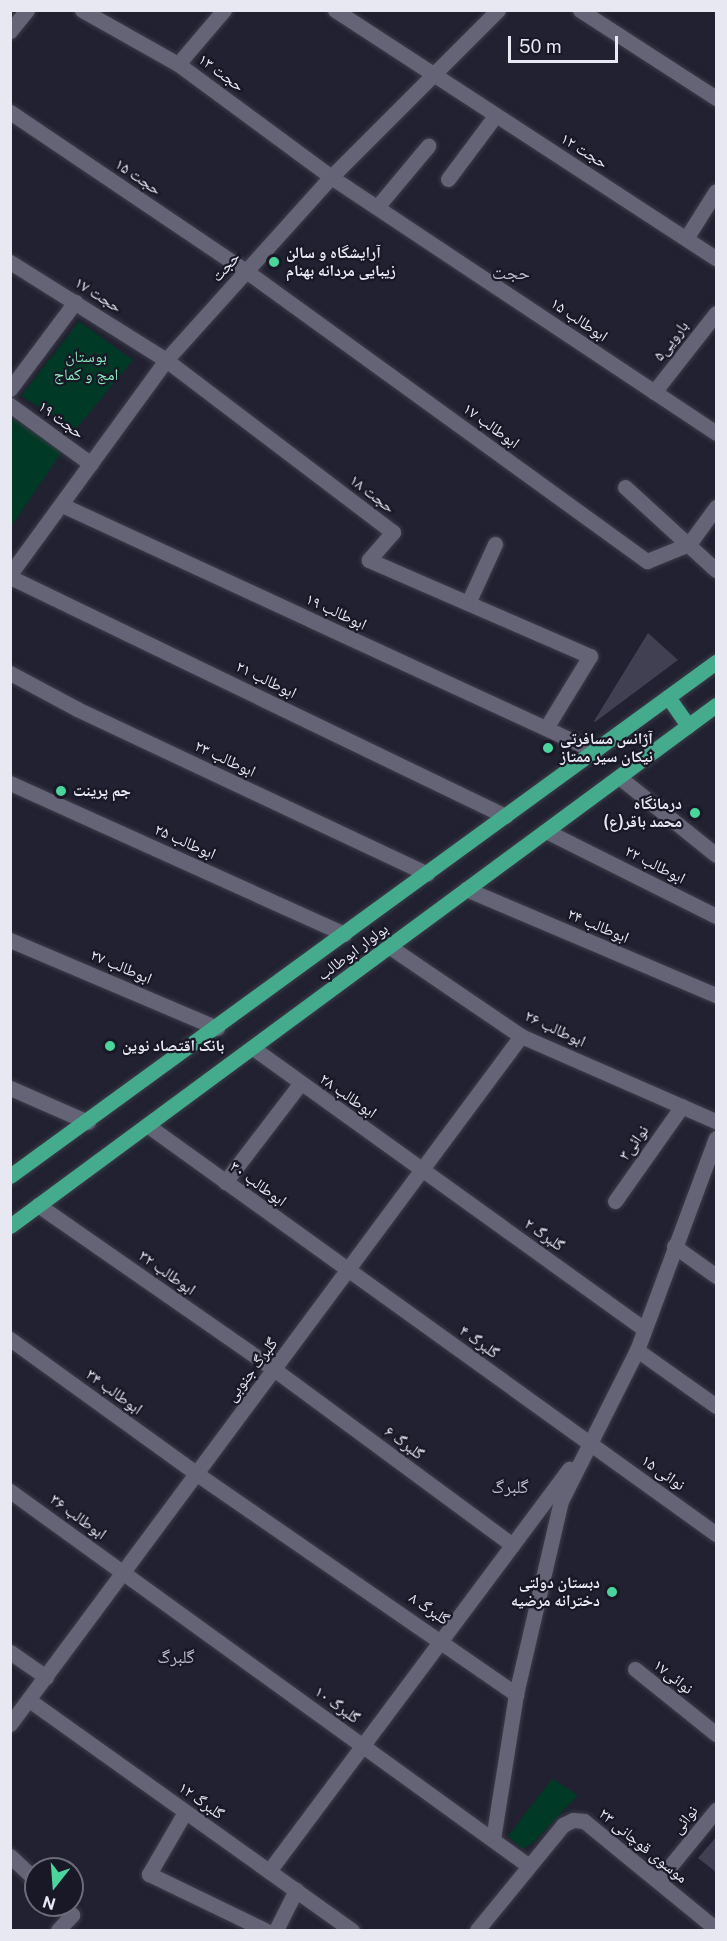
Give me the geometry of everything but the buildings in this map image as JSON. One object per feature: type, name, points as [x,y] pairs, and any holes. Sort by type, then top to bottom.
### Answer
[{"type":"main road","name":"بولوار ابوطالب","points":[[10,1176],[88,1122],[717,662]]},
{"type":"main road","points":[[668,697],[688,726]]},
{"type":"main road","name":"بولوار ابوطالب","points":[[10,1226],[715,708]]},
{"type":"street","points":[[10,31],[27,10]]},
{"type":"street","name":"حجت ۱۳","points":[[82,10],[178,64],[331,177]]},
{"type":"street","points":[[178,64],[225,10]]},
{"type":"street","name":"حجت ۱۲","points":[[335,10],[433,76],[717,258]]},
{"type":"street","name":"حجت","points":[[10,575],[166,360],[331,177],[498,10]]},
{"type":"street","points":[[580,10],[717,98]]},
{"type":"street","name":"حجت ۱۵","points":[[10,112],[246,271]]},
{"type":"street","points":[[448,179],[495,116]]},
{"type":"street","points":[[377,207],[428,146]]},
{"type":"street","name":"ابوطالب ۱۵","points":[[331,177],[717,433]]},
{"type":"street","points":[[687,237],[717,191]]},
{"type":"street","name":"حجت ۱۷","points":[[10,262],[166,360]]},
{"type":"street","name":"ابوطالب ۱۷","points":[[246,271],[646,561],[688,544]]},
{"type":"street","points":[[10,389],[75,302]]},
{"type":"street","name":"بارویی۵","points":[[654,392],[717,313]]},
{"type":"street","name":"حجت ۱۸","points":[[166,360],[393,532],[369,560],[590,656],[546,728]]},
{"type":"street","name":"حجت ۱۹","points":[[10,405],[91,464]]},
{"type":"street","points":[[625,487],[717,570]]},
{"type":"street","name":"ابوطالب ۱۹","points":[[62,505],[595,751]]},
{"type":"street","points":[[688,544],[717,507]]},
{"type":"street","points":[[468,603],[495,544]]},
{"type":"street","name":"ابوطالب ۲۱","points":[[10,575],[506,816]]},
{"type":"street","name":"ابوطالب ۲۳","points":[[10,673],[77,709],[427,874]]},
{"type":"street","points":[[619,777],[717,855]]},
{"type":"street","name":"ابوطالب ۲۵","points":[[10,783],[345,934]]},
{"type":"street","name":"ابوطالب ۲۲","points":[[546,831],[717,916]]},
{"type":"street","name":"ابوطالب ۲۴","points":[[466,890],[717,995]]},
{"type":"street","name":"ابوطالب ۲۷","points":[[10,940],[217,1028]]},
{"type":"street","name":"ابوطالب ۲۶","points":[[390,947],[521,1036],[717,1121]]},
{"type":"street","name":"گلبرگ جنوبی","points":[[10,1724],[349,1271],[521,1036]]},
{"type":"street","name":"ابوطالب ۲۸","points":[[254,1048],[300,1084],[423,1171]]},
{"type":"street","points":[[225,1182],[300,1084]]},
{"type":"street","points":[[10,1088],[88,1122]]},
{"type":"street","name":"نوائی۳","points":[[615,1201],[682,1106]]},
{"type":"street","name":"ابوطالب ۳۰","points":[[147,1125],[349,1271]]},
{"type":"street","points":[[493,1839],[516,1694],[561,1501],[637,1350],[674,1246],[717,1138]]},
{"type":"street","name":"گلبرگ ۲","points":[[423,1171],[644,1329]]},
{"type":"street","name":"ابوطالب ۳۲","points":[[38,1205],[274,1370]]},
{"type":"street","points":[[674,1246],[717,1276]]},
{"type":"street","name":"گلبرگ ۴","points":[[349,1271],[589,1442]]},
{"type":"street","name":"ابوطالب ۳۴","points":[[10,1339],[197,1474]]},
{"type":"street","points":[[637,1350],[717,1406]]},
{"type":"street","name":"گلبرگ ۶","points":[[274,1370],[512,1545]]},
{"type":"street","points":[[269,1872],[440,1638],[589,1442]]},
{"type":"street","name":"نوائی ۱۵","points":[[589,1442],[717,1534]]},
{"type":"street","name":"گلبرگ ۸","points":[[197,1474],[440,1638],[516,1694]]},
{"type":"street","name":"ابوطالب ۳۶","points":[[10,1491],[124,1572]]},
{"type":"street","name":"گلبرگ ۱۰","points":[[124,1572],[530,1866]]},
{"type":"street","points":[[10,1652],[46,1677]]},
{"type":"street","name":"نوائی۱۷","points":[[634,1670],[717,1734]]},
{"type":"street","name":"گلبرگ ۱۲","points":[[29,1700],[352,1930]]},
{"type":"street","name":"نوائی","points":[[658,1881],[717,1810]]},
{"type":"street","points":[[185,1812],[149,1874],[265,1930]]},
{"type":"street","name":"موسوی قوچانی ۲۳","points":[[530,1866],[563,1825],[573,1820],[584,1821],[717,1929]]},
{"type":"street","points":[[10,1856],[24,1869]]},
{"type":"street","points":[[480,1930],[530,1866]]},
{"type":"street","points":[[276,1930],[296,1890]]},
{"type":"green space","name":"بوستان امج و کماج","points":[[79,321],[133,360],[76,429],[21,396]]},
{"type":"green space","points":[[10,416],[62,452],[11,527],[10,527]]},
{"type":"green space","points":[[552,1779],[578,1795],[533,1843],[523,1849],[508,1836]]},
{"type":"place","name":"آرایشگاه و سالن زیبایی مردانه بهنام","points":[[274,262]]},
{"type":"place","name":"آژانس مسافرتی نیکان سیر ممتاز","points":[[548,748]]},
{"type":"place","name":"جم پرینت","points":[[61,791]]},
{"type":"place","name":"درمانگاه محمد باقر(ع)","points":[[695,813]]},
{"type":"place","name":"بانک اقتصاد نوین","points":[[110,1046]]},
{"type":"place","name":"دبستان دولتی دخترانه مرضیه","points":[[612,1592]]},
{"type":"district","name":"حجت","points":[[511,273]]},
{"type":"district","name":"گلبرگ","points":[[510,1487]]},
{"type":"district","name":"گلبرگ","points":[[176,1657]]}]
